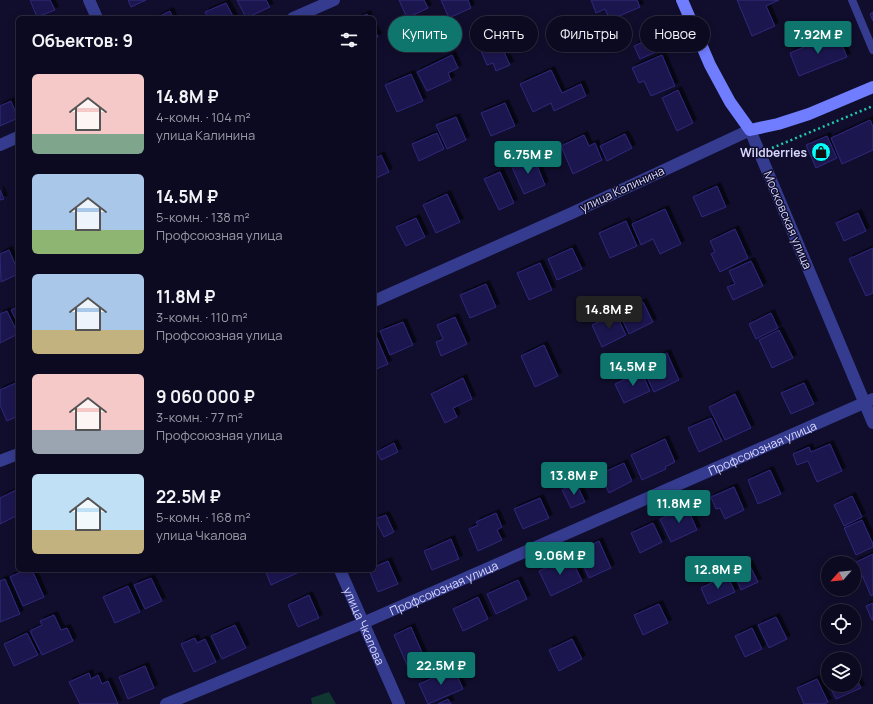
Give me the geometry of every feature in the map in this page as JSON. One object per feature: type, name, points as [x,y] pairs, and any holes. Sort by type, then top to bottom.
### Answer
[{"type":"main road","name":"Московская улица","points":[[682,0],[710,65],[730,102],[750,130]]},
{"type":"main road","name":"улица Калинина","points":[[750,130],[809,114],[873,87]]},
{"type":"street","points":[[89,0],[96,16]]},
{"type":"street","points":[[298,16],[334,0]]},
{"type":"street","name":"Московская улица","points":[[750,130],[869,401],[873,423]]},
{"type":"street","name":"улица Калинина","points":[[376,299],[572,212],[750,130]]},
{"type":"street","points":[[0,145],[16,138]]},
{"type":"street","name":"Профсоюзная улица","points":[[166,704],[364,623],[869,401]]},
{"type":"street","points":[[0,461],[16,455]]},
{"type":"street","name":"улица Чкалова","points":[[341,572],[399,704]]},
{"type":"lane","points":[[852,0],[873,50]]},
{"type":"path","points":[[760,154],[873,106]]},
{"type":"green space","points":[[329,692],[336,704],[312,704],[311,698]]},
{"type":"building","points":[[30,0],[50,0],[55,10],[37,16]]},
{"type":"building","points":[[128,0],[146,0],[131,7]]},
{"type":"building","points":[[237,0],[266,0],[270,7],[250,16],[245,16]]},
{"type":"building","points":[[399,0],[424,0],[428,8],[411,16],[406,16]]},
{"type":"building","points":[[441,0],[468,0],[471,8],[453,16],[448,16]]},
{"type":"building","points":[[591,0],[637,0],[640,7],[619,16],[608,16],[605,9],[596,13]]},
{"type":"building","points":[[737,0],[779,0],[766,6],[775,26],[752,36]]},
{"type":"building","points":[[226,3],[233,16],[207,16],[205,12]]},
{"type":"building","points":[[170,11],[172,16],[160,16]]},
{"type":"building","points":[[873,12],[873,21],[870,14]]},
{"type":"building","points":[[837,33],[847,57],[799,76],[790,53]]},
{"type":"building","points":[[640,43],[640,52],[656,52],[640,59],[634,46]]},
{"type":"building","points":[[481,52],[504,52],[510,65],[496,71],[493,63],[487,65]]},
{"type":"building","points":[[452,55],[458,68],[448,73],[451,80],[427,91],[417,72]]},
{"type":"building","points":[[662,55],[675,86],[651,96],[644,81],[639,83],[632,68]]},
{"type":"building","points":[[551,70],[562,93],[581,84],[586,96],[554,111],[551,103],[533,112],[520,84]]},
{"type":"building","points":[[411,74],[423,101],[397,112],[385,85]]},
{"type":"building","points":[[678,90],[693,123],[677,131],[662,98]]},
{"type":"building","points":[[11,101],[16,113],[16,119],[0,126],[0,106]]},
{"type":"building","points":[[505,103],[515,126],[491,136],[481,113]]},
{"type":"building","points":[[456,117],[466,140],[447,149],[436,125]]},
{"type":"building","points":[[870,120],[873,127],[873,150],[842,164],[831,138]]},
{"type":"building","points":[[437,133],[444,149],[419,161],[412,144]]},
{"type":"building","points":[[625,134],[632,148],[607,161],[600,146]]},
{"type":"building","points":[[584,135],[589,146],[595,143],[602,160],[573,174],[561,146]]},
{"type":"building","name":"Wildberries","points":[[827,136],[837,158],[816,168],[806,145]]},
{"type":"building","points":[[381,155],[389,172],[376,178],[376,158]]},
{"type":"building","points":[[533,156],[545,185],[524,194],[511,165]]},
{"type":"building","points":[[500,172],[514,203],[499,210],[484,179]]},
{"type":"building","points":[[717,186],[726,207],[702,217],[693,197]]},
{"type":"building","points":[[0,190],[4,199],[0,200]]},
{"type":"building","points":[[447,194],[460,222],[436,233],[423,205]]},
{"type":"building","points":[[665,209],[681,244],[660,254],[653,239],[641,245],[632,224]]},
{"type":"building","points":[[858,213],[866,231],[844,241],[836,223]]},
{"type":"building","points":[[416,218],[425,237],[406,246],[396,227]]},
{"type":"building","points":[[626,221],[637,246],[610,258],[599,233]]},
{"type":"building","points":[[735,229],[748,258],[720,272],[711,254],[715,252],[710,241]]},
{"type":"building","points":[[572,248],[582,269],[557,280],[548,259]]},
{"type":"building","points":[[873,248],[873,293],[866,296],[849,259]]},
{"type":"building","points":[[9,250],[16,266],[16,275],[1,282],[0,254]]},
{"type":"building","points":[[751,261],[763,286],[733,300],[727,287],[735,284],[729,271]]},
{"type":"building","points":[[540,263],[552,290],[529,300],[517,273]]},
{"type":"building","points":[[486,284],[496,307],[470,318],[460,295]]},
{"type":"building","points":[[643,302],[653,322],[629,334],[619,313]]},
{"type":"building","points":[[16,308],[16,320],[11,310]]},
{"type":"building","points":[[7,311],[16,330],[16,335],[0,343],[0,314]]},
{"type":"building","points":[[771,313],[778,328],[756,339],[749,324]]},
{"type":"building","points":[[616,314],[626,335],[602,347],[592,325]]},
{"type":"building","points":[[455,317],[467,344],[441,356],[436,342],[443,339],[437,325]]},
{"type":"building","points":[[403,322],[413,345],[390,355],[380,331]]},
{"type":"building","points":[[779,330],[793,358],[772,368],[759,340]]},
{"type":"building","points":[[376,336],[388,364],[376,369]]},
{"type":"building","points":[[544,345],[558,376],[535,387],[521,356]]},
{"type":"building","points":[[667,353],[679,380],[654,392],[641,365]]},
{"type":"building","points":[[641,371],[650,391],[624,403],[615,384]]},
{"type":"building","points":[[463,378],[472,399],[453,408],[457,417],[445,423],[431,394]]},
{"type":"building","points":[[16,383],[16,417],[7,421],[0,405],[0,390]]},
{"type":"building","points":[[804,383],[814,404],[791,414],[781,393]]},
{"type":"building","points":[[735,394],[751,428],[725,440],[709,407]]},
{"type":"building","points":[[711,418],[722,441],[699,452],[688,428]]},
{"type":"building","points":[[665,439],[675,462],[665,467],[666,469],[642,480],[631,455]]},
{"type":"building","points":[[394,443],[398,452],[381,460],[377,452]]},
{"type":"building","points":[[830,444],[842,471],[817,482],[808,461],[797,465],[793,454],[809,447],[811,452]]},
{"type":"building","points":[[624,463],[632,481],[609,493],[600,474]]},
{"type":"building","points":[[770,470],[781,494],[758,504],[748,480]]},
{"type":"building","points":[[576,483],[585,502],[571,508],[562,490]]},
{"type":"building","points":[[734,487],[744,510],[725,519],[720,508],[716,509],[711,497]]},
{"type":"building","points":[[16,490],[16,516],[0,524],[0,498]]},
{"type":"building","points":[[852,496],[862,517],[844,526],[834,505]]},
{"type":"building","points":[[540,498],[549,518],[523,529],[514,509]]},
{"type":"building","points":[[687,507],[697,530],[671,542],[660,519]]},
{"type":"building","points":[[496,513],[502,527],[497,530],[502,540],[478,551],[469,529],[478,525],[476,522]]},
{"type":"building","points":[[386,515],[394,532],[384,537],[376,519]]},
{"type":"building","points":[[862,520],[873,547],[856,555],[844,528]]},
{"type":"building","points":[[653,523],[662,542],[640,553],[631,533]]},
{"type":"building","points":[[451,539],[459,559],[432,570],[424,551]]},
{"type":"building","points":[[599,541],[611,568],[589,578],[577,552]]},
{"type":"building","points":[[873,554],[873,595],[871,596],[861,576],[861,560]]},
{"type":"building","points":[[570,556],[582,581],[551,596],[539,571]]},
{"type":"building","points":[[388,561],[398,584],[378,592],[370,572],[376,572],[376,566]]},
{"type":"building","points":[[749,564],[758,582],[741,590],[733,571]]},
{"type":"building","points":[[21,572],[33,572],[44,597],[23,606],[10,577]]},
{"type":"building","points":[[266,572],[297,573],[271,585]]},
{"type":"building","points":[[727,575],[735,592],[708,604],[701,588]]},
{"type":"building","points":[[151,578],[162,601],[145,609],[134,585]]},
{"type":"building","points":[[5,579],[20,614],[0,622],[0,581]]},
{"type":"building","points":[[518,580],[527,599],[496,614],[487,594]]},
{"type":"building","points":[[128,586],[140,612],[115,623],[103,597]]},
{"type":"building","points":[[309,595],[319,618],[298,627],[288,605]]},
{"type":"building","points":[[478,597],[488,619],[463,631],[453,609]]},
{"type":"building","points":[[873,603],[873,620],[872,620],[866,606]]},
{"type":"building","points":[[659,604],[668,623],[643,635],[634,615]]},
{"type":"building","points":[[54,615],[61,630],[67,628],[73,641],[42,655],[30,631],[42,625],[40,621]]},
{"type":"building","points":[[776,617],[787,639],[769,648],[758,625]]},
{"type":"building","points":[[235,625],[246,648],[222,659],[211,636]]},
{"type":"building","points":[[411,627],[427,664],[410,672],[394,635]]},
{"type":"building","points":[[752,628],[762,649],[745,657],[735,636]]},
{"type":"building","points":[[27,633],[38,655],[14,666],[4,644]]},
{"type":"building","points":[[195,638],[197,643],[205,639],[216,662],[194,672],[181,644]]},
{"type":"building","points":[[572,639],[582,659],[559,671],[549,650]]},
{"type":"building","points":[[145,666],[154,688],[128,699],[119,677]]},
{"type":"building","points":[[454,669],[463,689],[428,704],[419,684]]},
{"type":"building","points":[[89,673],[91,679],[98,675],[102,684],[108,681],[118,704],[80,704],[69,682]]},
{"type":"building","points":[[817,679],[821,687],[821,692],[823,692],[828,702],[824,704],[804,704],[797,688]]},
{"type":"building","points":[[832,692],[852,692],[836,699]]},
{"type":"building","points":[[448,699],[451,704],[438,704]]},
{"type":"place","name":"Wildberries","points":[[821,152]]}]
